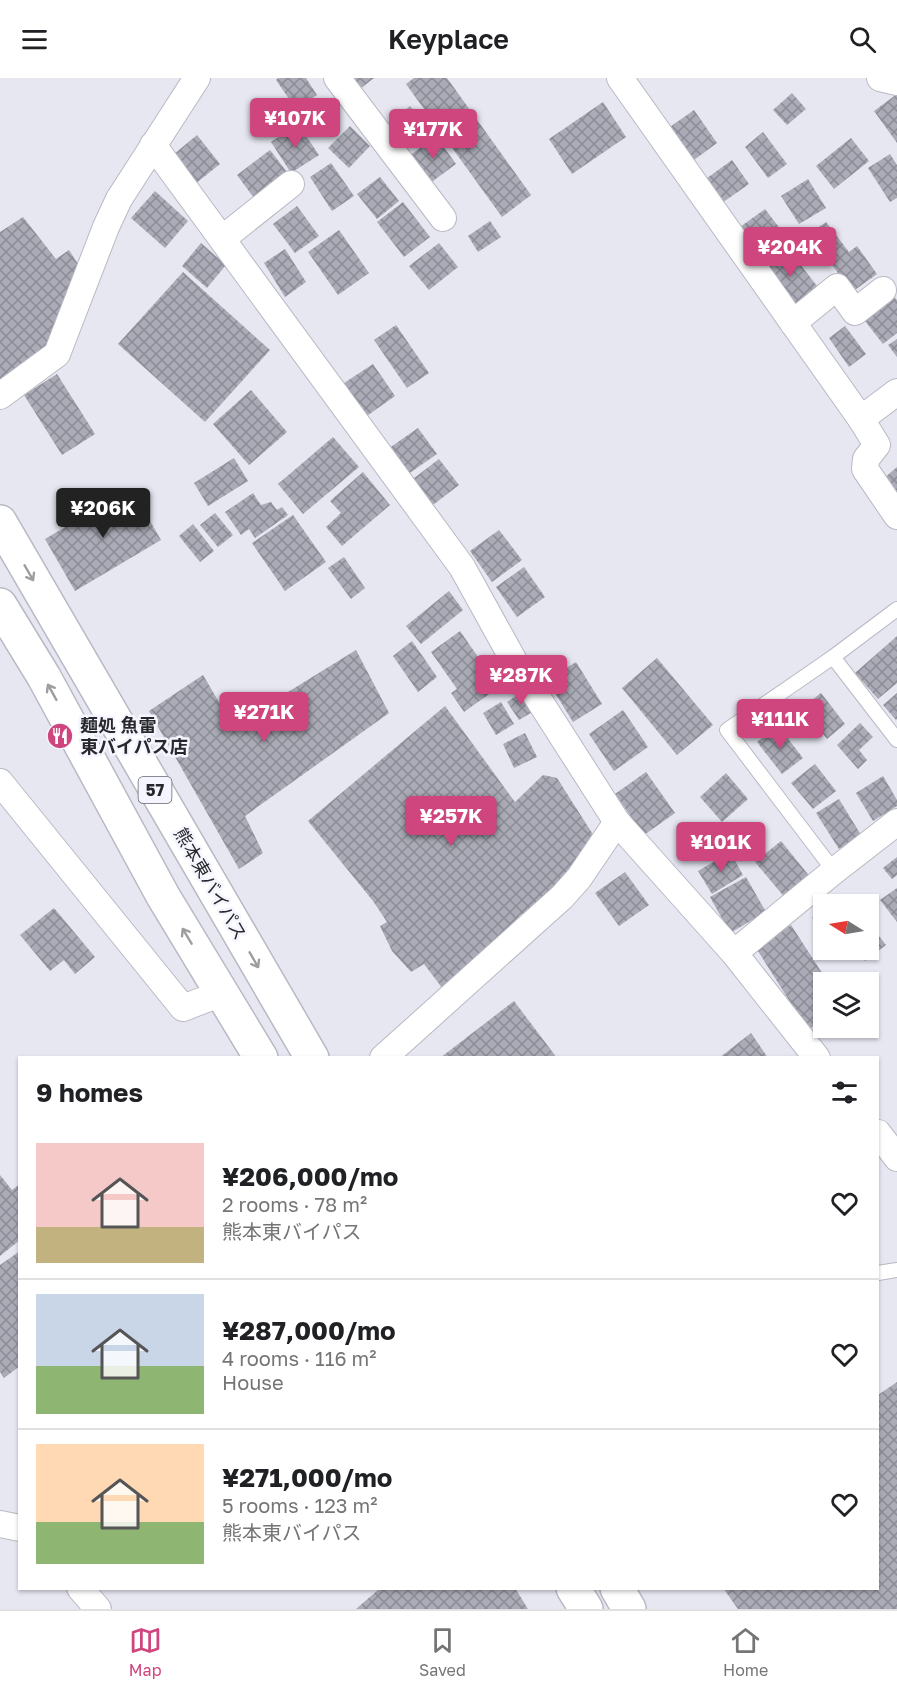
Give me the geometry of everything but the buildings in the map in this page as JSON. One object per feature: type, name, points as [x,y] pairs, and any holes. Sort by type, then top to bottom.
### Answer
[{"type":"highway","name":"熊本東バイパス","points":[[0,522],[311,1056]]},
{"type":"highway","name":"57","points":[[0,605],[44,677],[163,896],[260,1056]]},
{"type":"highway","points":[[574,1590],[585,1609]]},
{"type":"highway","points":[[617,1590],[629,1609]]},
{"type":"street","points":[[0,396],[57,354],[119,199],[197,78]]},
{"type":"street","points":[[337,78],[443,218]]},
{"type":"street","points":[[620,78],[861,419],[877,445],[866,459],[865,469],[897,516]]},
{"type":"street","points":[[880,78],[897,82]]},
{"type":"street","points":[[153,145],[462,567],[514,661],[617,822],[734,953],[815,1056]]},
{"type":"street","points":[[222,239],[291,184]]},
{"type":"street","points":[[794,323],[837,287],[855,312],[883,290]]},
{"type":"street","points":[[861,419],[897,392]]},
{"type":"street","points":[[0,782],[183,1008],[222,993]]},
{"type":"street","points":[[385,1056],[562,897],[579,878],[617,822]]},
{"type":"street","points":[[734,953],[897,822]]},
{"type":"street","points":[[879,1134],[897,1158]]},
{"type":"street","points":[[0,1524],[18,1528]]},
{"type":"street","points":[[82,1590],[99,1609]]},
{"type":"lane","points":[[834,871],[726,730],[833,657],[897,609]]},
{"type":"lane","points":[[833,657],[897,740]]},
{"type":"lane","points":[[879,1273],[897,1270]]},
{"type":"place","name":"麺処 魚雷 東バイパス店","points":[[60,736]]}]
